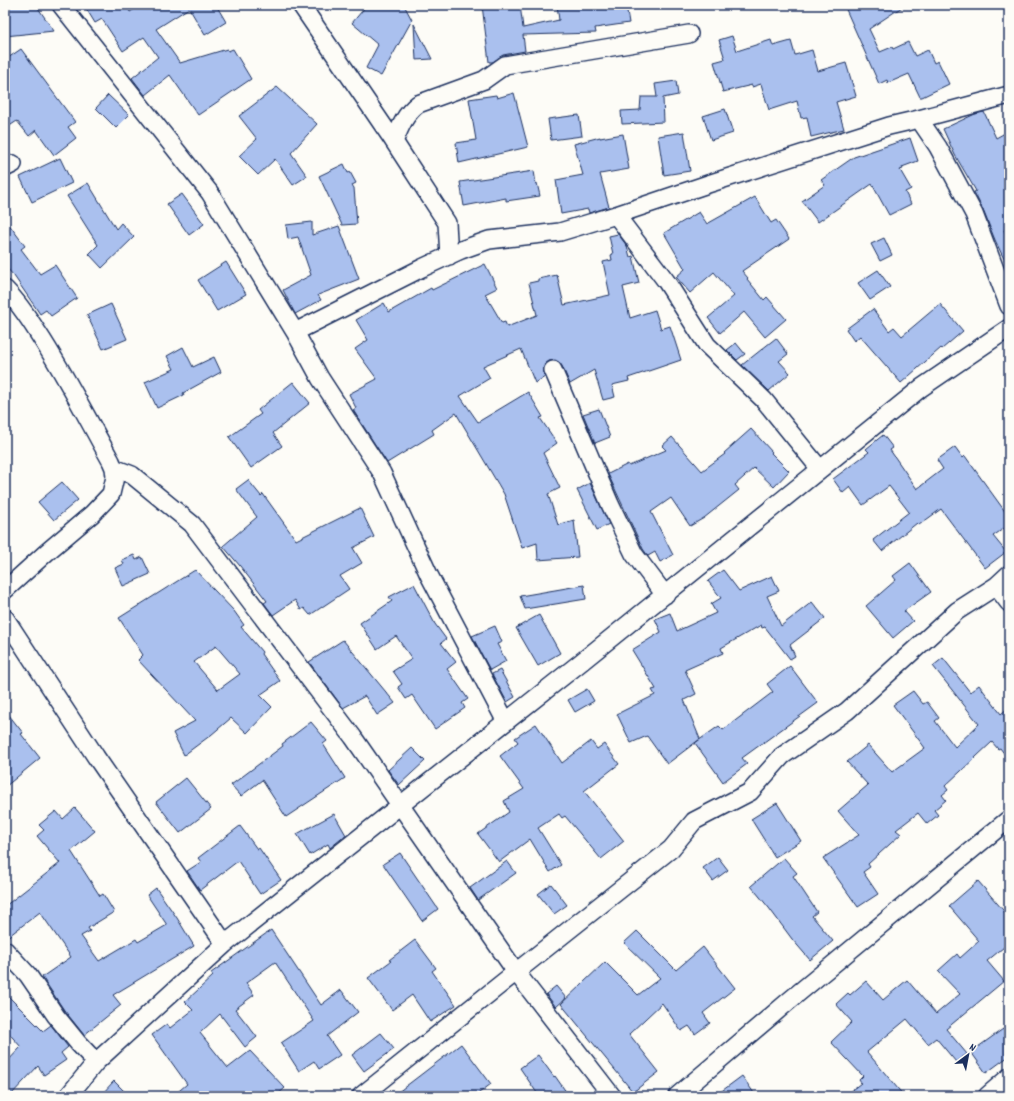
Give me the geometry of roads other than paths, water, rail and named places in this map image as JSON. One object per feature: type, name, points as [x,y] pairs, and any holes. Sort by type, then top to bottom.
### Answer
[{"type":"street","points":[[61,5],[210,193],[320,378],[382,473],[429,575],[506,722]]},
{"type":"street","points":[[301,5],[394,142],[446,223],[449,256]]},
{"type":"street","points":[[394,142],[404,119],[418,104],[484,80],[505,65],[689,34]]},
{"type":"street","points":[[294,332],[449,256],[489,240],[560,232],[889,126],[1009,95]]},
{"type":"street","points":[[919,119],[938,147],[974,214],[1009,306]]},
{"type":"street","points":[[616,215],[666,281],[707,345],[764,400],[820,469]]},
{"type":"street","points":[[5,289],[17,301],[52,355],[79,401],[114,468],[115,477],[111,494],[92,514],[5,590]]},
{"type":"street","points":[[68,1096],[96,1062],[225,944],[506,722],[921,388],[1009,328]]},
{"type":"street","points":[[553,370],[610,504],[634,554],[664,595]]},
{"type":"street","points":[[114,468],[132,475],[192,524],[353,737],[516,972],[612,1096]]},
{"type":"street","points":[[361,1096],[671,849],[694,821],[750,792],[782,756],[847,711],[957,611],[996,586],[1009,574]]},
{"type":"street","points":[[996,586],[1009,603]]},
{"type":"street","points":[[5,618],[96,757],[225,944]]},
{"type":"street","points":[[677,1096],[790,1000],[1009,819]]},
{"type":"street","points":[[5,950],[28,975],[56,1016],[96,1062]]},
{"type":"street","points":[[987,1096],[1009,1077]]}]
